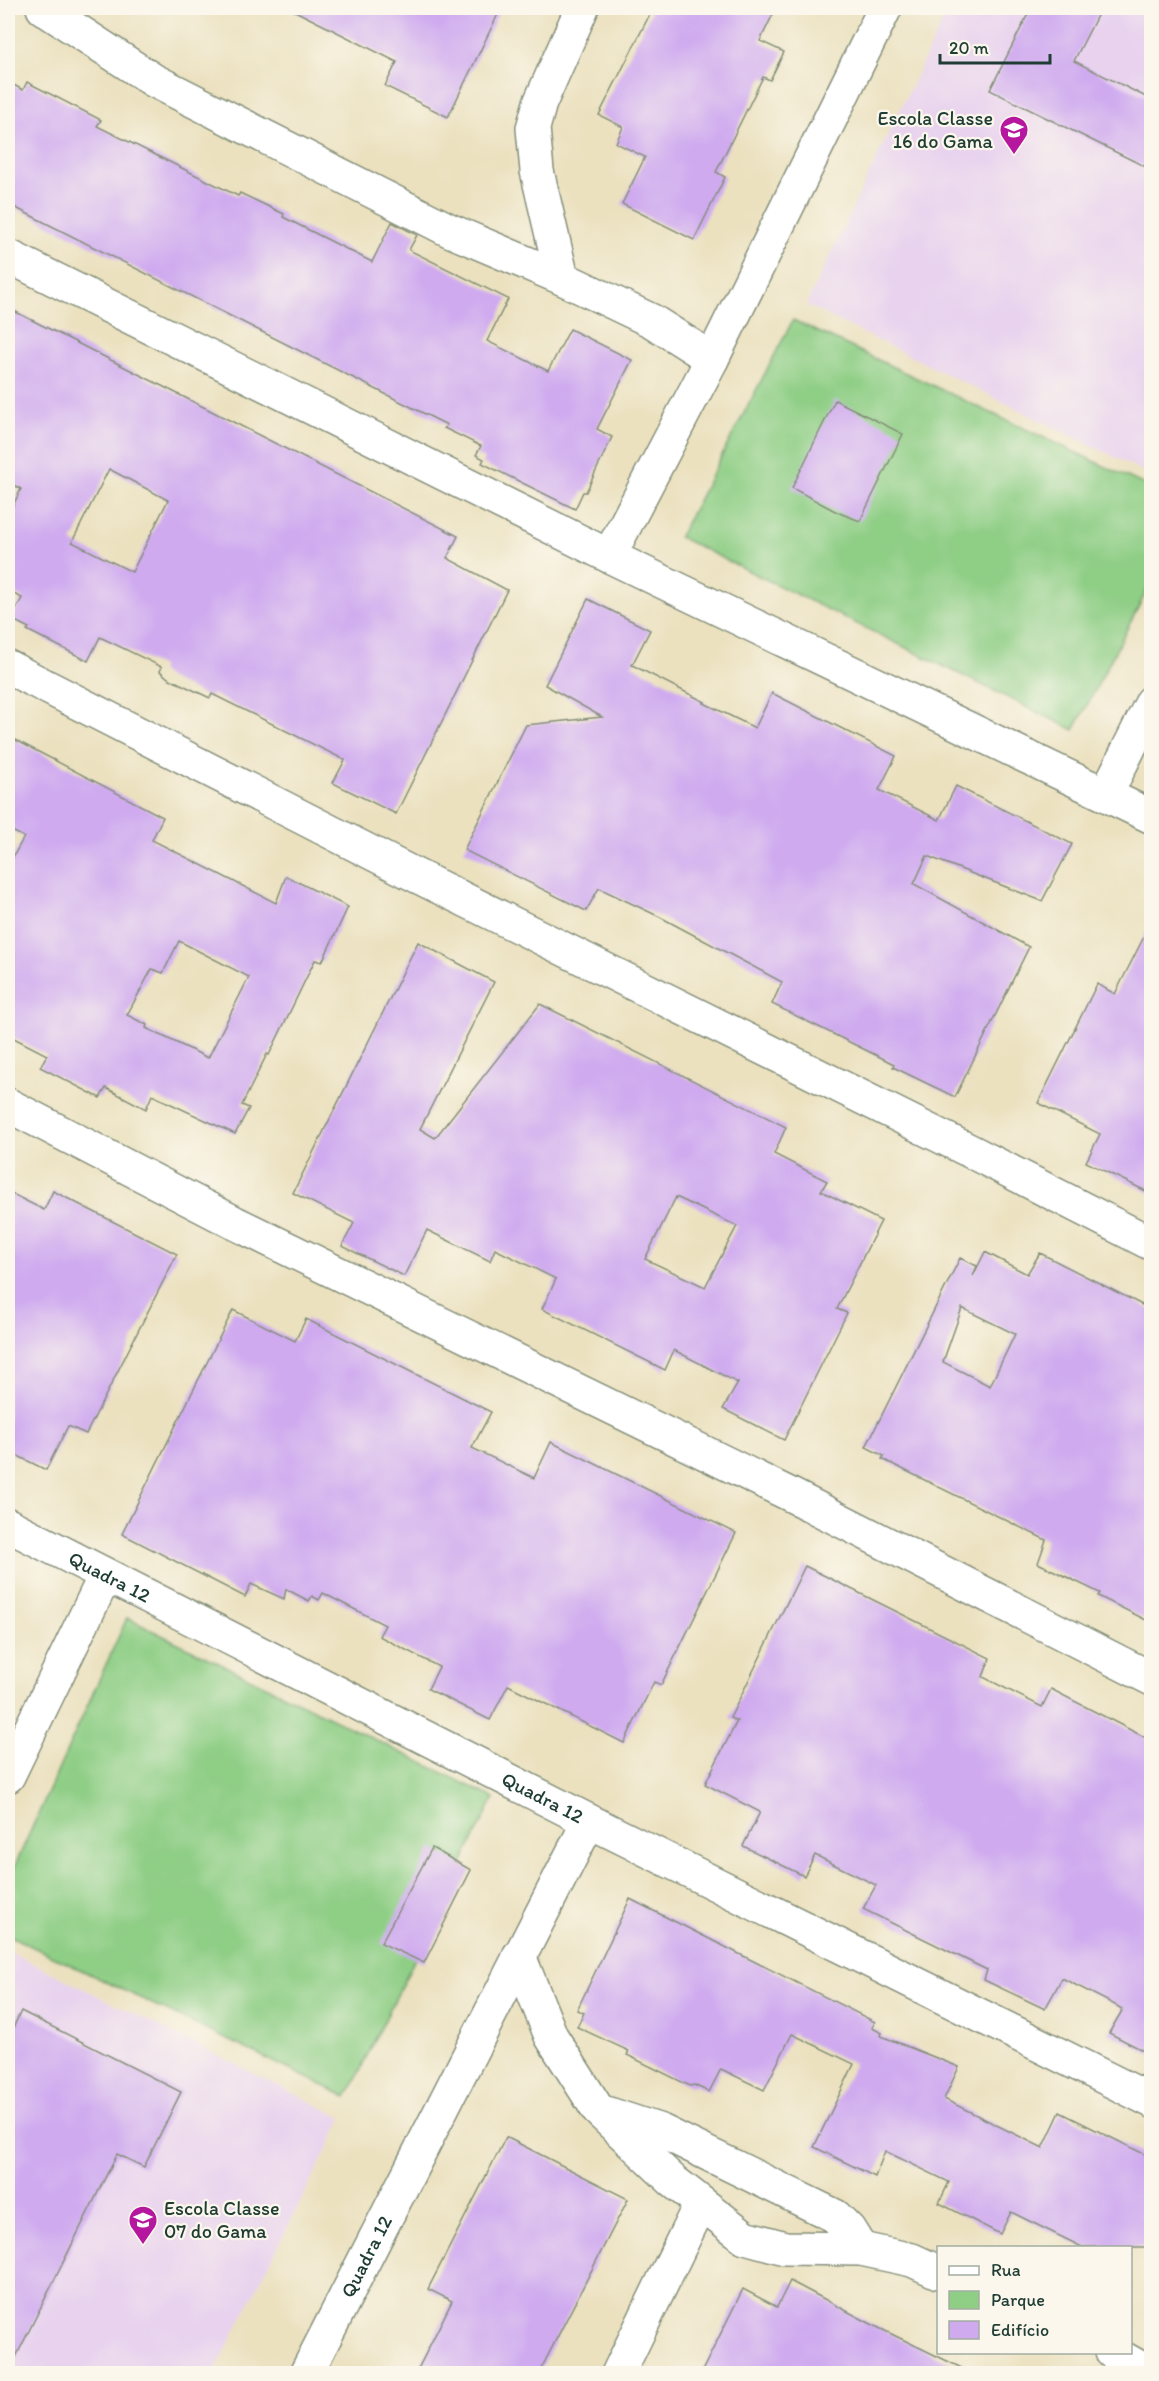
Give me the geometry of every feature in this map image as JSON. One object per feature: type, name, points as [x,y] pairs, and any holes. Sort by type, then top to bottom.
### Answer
[{"type":"street","points":[[43,8],[153,80],[449,230],[562,278],[652,321],[712,359]]},
{"type":"street","points":[[562,278],[537,171],[533,128],[540,103],[582,8]]},
{"type":"street","points":[[609,556],[712,359],[885,8]]},
{"type":"street","points":[[8,256],[609,556],[1152,817]]},
{"type":"street","points":[[8,667],[405,870],[1152,1244]]},
{"type":"street","points":[[1106,794],[1152,702]]},
{"type":"street","points":[[8,1104],[235,1223],[789,1494],[1152,1679]]},
{"type":"street","name":"Quadra 12","points":[[8,1526],[589,1821],[306,2373]]},
{"type":"street","points":[[8,1776],[105,1576]]},
{"type":"street","points":[[589,1821],[1152,2102]]},
{"type":"street","points":[[519,1956],[551,2036],[598,2110],[672,2181],[745,2237],[785,2248],[861,2249],[912,2260],[937,2271]]},
{"type":"street","points":[[598,2110],[661,2131],[835,2216],[849,2230],[861,2249]]},
{"type":"street","points":[[618,2373],[701,2203]]},
{"type":"street","points":[[1116,2354],[1151,2373]]},
{"type":"shaded area","name":"Escola Classe 16 do Gama","points":[[949,8],[1151,8],[1151,475],[806,305]]},
{"type":"shaded area","name":"Escola Classe 07 do Gama","points":[[8,1951],[343,2118],[214,2373],[8,2373]]},
{"type":"green space","points":[[793,320],[1151,488],[1151,583],[1074,730],[679,537]]},
{"type":"green space","points":[[127,1618],[494,1798],[347,2097],[8,1935],[8,1881]]},
{"type":"building","points":[[289,8],[501,8],[448,117],[385,86],[397,62]]},
{"type":"building","points":[[653,8],[776,8],[760,41],[784,52],[770,80],[763,77],[716,172],[725,177],[694,240],[622,204],[645,157],[616,143],[623,127],[599,115]]},
{"type":"building","points":[[1031,8],[1101,8],[1074,61],[1152,100],[1152,170],[990,90]]},
{"type":"building","points":[[8,82],[23,90],[27,82],[101,120],[97,126],[238,196],[240,193],[284,214],[283,217],[372,262],[392,222],[417,235],[409,250],[508,299],[487,341],[548,371],[570,329],[632,360],[597,429],[612,437],[586,492],[583,492],[575,509],[482,463],[484,459],[476,455],[481,446],[444,428],[447,425],[8,204]]},
{"type":"building","points":[[8,308],[458,536],[447,558],[507,590],[396,814],[333,783],[345,760],[212,694],[210,698],[168,678],[160,671],[162,667],[100,637],[88,661],[27,630],[29,628],[11,619],[22,598],[8,591],[8,516],[21,489],[8,482]],"holes":[[[109,469],[168,500],[132,572],[72,542]]]},
{"type":"building","points":[[835,400],[903,434],[860,521],[837,512],[792,488]]},
{"type":"building","points":[[588,599],[650,630],[632,665],[704,703],[755,728],[772,693],[896,756],[879,790],[939,820],[956,786],[1072,844],[1042,901],[927,856],[914,884],[1029,947],[955,1097],[772,1004],[782,982],[660,917],[599,888],[586,911],[464,850],[526,725],[602,717],[545,685]]},
{"type":"building","points":[[8,736],[163,817],[152,840],[276,903],[286,876],[348,907],[322,962],[315,960],[269,1055],[267,1054],[242,1105],[249,1108],[235,1134],[152,1095],[146,1109],[106,1088],[100,1098],[40,1067],[47,1055],[8,1035],[8,866],[24,837],[8,829]],"holes":[[[179,941],[249,977],[208,1058],[146,1028],[147,1025],[127,1015],[152,969],[163,973]]]},
{"type":"building","points":[[1152,921],[1152,1194],[1086,1162],[1100,1134],[1038,1103],[1097,984],[1115,994]]},
{"type":"building","points":[[418,942],[494,982],[420,1129],[435,1138],[540,1004],[786,1127],[774,1154],[827,1181],[821,1191],[881,1221],[837,1309],[847,1313],[784,1440],[723,1409],[738,1383],[674,1350],[665,1370],[542,1309],[556,1279],[495,1249],[490,1261],[427,1230],[404,1276],[342,1246],[354,1223],[293,1193]],"holes":[[[676,1197],[737,1226],[705,1287],[645,1259]]]},
{"type":"building","points":[[53,1191],[177,1254],[86,1434],[68,1426],[46,1470],[8,1451],[8,1192],[44,1210]]},
{"type":"building","points":[[985,1252],[1027,1274],[1040,1253],[1152,1310],[1152,1623],[1098,1596],[1100,1593],[1038,1563],[1046,1540],[882,1459],[884,1456],[866,1447],[960,1258],[977,1266],[973,1276]],"holes":[[[962,1308],[1015,1334],[990,1386],[943,1362]]]},
{"type":"building","points":[[233,1310],[295,1341],[306,1319],[491,1412],[472,1448],[534,1478],[551,1442],[736,1533],[661,1685],[654,1682],[624,1743],[508,1685],[490,1720],[428,1689],[439,1667],[379,1636],[385,1625],[323,1593],[319,1600],[312,1596],[309,1601],[286,1589],[284,1599],[251,1584],[245,1597],[122,1534]]},
{"type":"building","points":[[805,1566],[990,1658],[983,1677],[1042,1707],[1051,1689],[1152,1741],[1152,2055],[1109,2033],[1123,2009],[1062,1978],[1045,2009],[984,1980],[987,1970],[863,1909],[876,1885],[815,1855],[804,1876],[743,1846],[760,1812],[705,1784],[737,1721],[730,1718]]},
{"type":"building","points":[[432,1848],[471,1870],[424,1963],[381,1943]]},
{"type":"building","points":[[630,1899],[875,2022],[872,2028],[882,2033],[881,2036],[959,2067],[944,2099],[1043,2148],[1060,2112],[1152,2158],[1152,2237],[1146,2247],[1080,2246],[1011,2212],[1000,2234],[939,2203],[949,2182],[885,2151],[875,2177],[814,2147],[854,2064],[792,2034],[764,2090],[721,2069],[709,2092],[694,2085],[690,2086],[627,2055],[629,2051],[577,2027],[584,2013],[577,2010]]},
{"type":"building","points":[[21,2011],[181,2092],[144,2167],[117,2154],[8,2373],[8,2039]]},
{"type":"building","points":[[506,2137],[628,2199],[539,2373],[416,2373],[452,2301],[428,2289]]},
{"type":"building","points":[[790,2281],[877,2327],[972,2373],[701,2373],[743,2289],[777,2307]]},
{"type":"place","name":"Escola Classe 16 do Gama","points":[[1014,156]]},
{"type":"place","name":"Escola Classe 07 do Gama","points":[[143,2246]]}]
